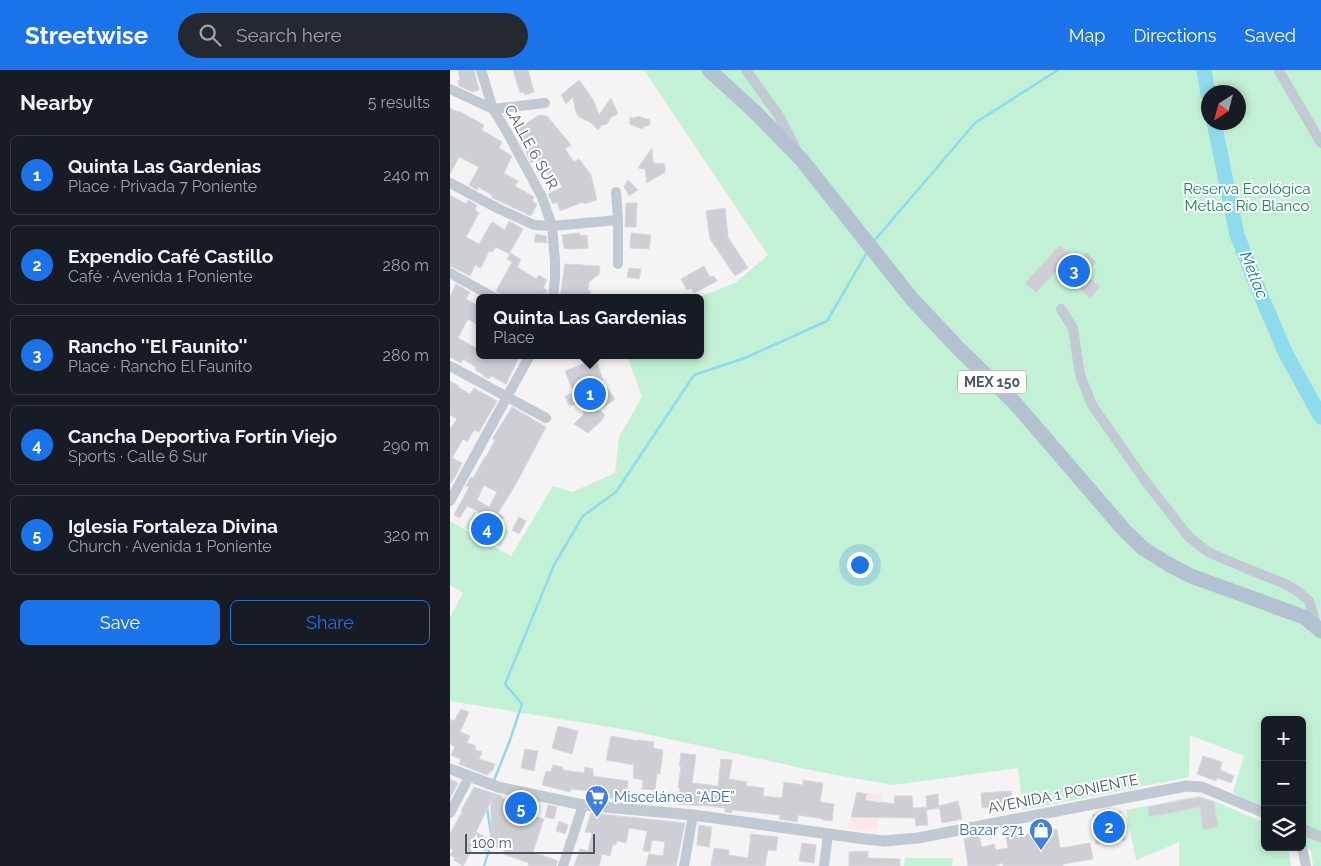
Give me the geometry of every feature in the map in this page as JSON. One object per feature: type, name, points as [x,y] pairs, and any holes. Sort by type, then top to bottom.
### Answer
[{"type":"main road","name":"MEX 150","points":[[708,70],[755,112],[801,159],[912,299],[1014,402],[1125,531],[1144,549],[1191,576],[1304,617],[1319,630]]},
{"type":"street","name":"CALLE 6 SUR","points":[[482,70],[493,109],[542,197],[552,226],[555,261],[553,294]]},
{"type":"street","points":[[746,70],[779,116],[801,159]]},
{"type":"street","points":[[1278,71],[1321,143]]},
{"type":"street","points":[[450,89],[493,109],[545,103]]},
{"type":"street","points":[[450,183],[534,225],[552,226],[618,220]]},
{"type":"street","points":[[616,192],[618,264]]},
{"type":"street","points":[[450,273],[488,294]]},
{"type":"street","points":[[1061,309],[1073,328],[1080,375],[1092,405],[1146,482],[1189,537],[1208,552],[1296,590],[1309,601],[1319,630]]},
{"type":"street","points":[[450,501],[528,359]]},
{"type":"street","points":[[450,366],[546,418]]},
{"type":"street","name":"AVENIDA 1 PONIENTE","points":[[450,769],[493,785],[583,805],[693,815],[884,841],[918,838],[1186,786],[1202,787],[1261,811]]},
{"type":"street","points":[[450,812],[470,777]]},
{"type":"street","points":[[563,866],[583,805]]},
{"type":"street","points":[[684,866],[693,815]]},
{"type":"street","points":[[1306,831],[1321,837]]},
{"type":"street","points":[[824,866],[828,834]]},
{"type":"street","points":[[1303,851],[1306,866]]},
{"type":"shaded area","points":[[857,792],[882,794],[876,831],[848,828]]},
{"type":"green space","name":"Reserva Ecológica Metlac Río Blanco","points":[[644,70],[1321,70],[1321,866],[1313,866],[1311,851],[1306,845],[1306,716],[1261,716],[1261,810],[1233,792],[1244,756],[1190,735],[1189,777],[1023,810],[1018,768],[893,785],[820,772],[628,730],[450,701],[450,617],[463,593],[450,585],[450,521],[511,556],[553,486],[572,492],[615,473],[619,437],[642,397],[628,359],[704,359],[704,295],[735,283],[768,255]]},
{"type":"green space","points":[[474,511],[509,531],[500,547],[465,528]]},
{"type":"green space","points":[[1199,796],[1214,801],[1261,821],[1261,851],[1289,851],[1291,866],[1179,866],[1179,842],[1136,860],[1126,810]]},
{"type":"green space","points":[[905,858],[953,858],[952,866],[904,866]]},
{"type":"building","points":[[458,70],[474,70],[479,90],[473,92],[459,86]]},
{"type":"building","points":[[513,70],[528,70],[534,92],[525,95],[524,92],[520,93]]},
{"type":"building","points":[[579,80],[594,101],[599,115],[611,98],[618,114],[611,117],[607,124],[602,125],[598,130],[590,122],[578,116],[573,97],[566,104],[561,95]]},
{"type":"building","points":[[450,108],[484,125],[482,130],[502,142],[499,148],[512,156],[504,173],[518,181],[515,186],[534,197],[532,201],[537,204],[531,216],[491,197],[492,195],[478,187],[477,190],[469,185],[479,167],[459,157],[450,174]]},
{"type":"building","points":[[539,115],[547,116],[571,145],[565,149],[574,162],[579,159],[591,175],[597,200],[584,204],[583,202],[560,211],[557,202],[553,204],[548,194],[562,187],[553,171],[548,175],[537,159],[531,163],[526,152],[529,149],[516,130]]},
{"type":"building","points":[[638,116],[650,120],[650,124],[642,129],[630,124],[630,117]]},
{"type":"building","points":[[652,148],[653,163],[665,164],[665,172],[647,183],[645,169],[638,168]]},
{"type":"building","points":[[628,180],[638,190],[629,196],[624,187]]},
{"type":"building","points":[[450,195],[466,204],[468,200],[477,205],[475,210],[479,213],[466,237],[479,244],[492,222],[505,230],[509,221],[523,229],[509,254],[496,247],[492,252],[489,251],[481,268],[475,265],[470,276],[450,266]]},
{"type":"building","points":[[626,203],[637,203],[636,227],[625,227]]},
{"type":"building","points":[[725,208],[728,237],[748,268],[735,276],[710,239],[706,211]]},
{"type":"building","points":[[580,233],[580,236],[587,235],[588,248],[564,248],[562,235]]},
{"type":"building","points":[[631,233],[651,235],[649,249],[630,248]]},
{"type":"building","points":[[536,234],[546,236],[547,243],[534,242]]},
{"type":"building","points":[[1060,245],[1078,262],[1086,252],[1096,262],[1086,274],[1100,287],[1090,298],[1058,269],[1036,293],[1025,283]]},
{"type":"building","points":[[511,253],[521,260],[517,267],[536,279],[539,275],[547,280],[543,288],[547,290],[546,294],[500,294],[496,291],[512,262],[507,259]]},
{"type":"building","points":[[565,264],[600,266],[599,274],[589,282],[588,291],[591,291],[590,294],[561,294]]},
{"type":"building","points":[[704,266],[710,277],[714,276],[717,281],[694,293],[691,288],[687,290],[681,279]]},
{"type":"building","points":[[629,268],[641,269],[639,279],[627,277]]},
{"type":"building","points":[[456,284],[470,292],[466,299],[476,305],[476,324],[468,319],[458,338],[476,348],[476,359],[518,359],[506,384],[491,376],[489,379],[483,376],[475,370],[476,367],[463,359],[461,363],[450,357],[450,296]]},
{"type":"building","points":[[596,359],[604,384],[615,399],[600,410],[605,415],[588,433],[574,424],[584,414],[579,403],[569,406],[565,396],[574,393],[565,371]]},
{"type":"building","points":[[450,381],[470,394],[474,388],[497,401],[479,432],[474,430],[467,442],[463,439],[452,458],[462,463],[450,484],[450,429],[457,419],[450,415]]},
{"type":"building","points":[[512,407],[546,427],[516,484],[498,513],[504,517],[500,524],[467,506],[460,518],[454,515],[469,487],[466,486],[471,477],[473,478],[495,440],[492,439]],"holes":[[[484,485],[497,492],[489,507],[477,500]]]},
{"type":"building","points":[[519,517],[526,521],[519,534],[512,530]]},
{"type":"building","points":[[461,709],[469,712],[460,732],[470,736],[467,743],[476,746],[475,750],[482,752],[479,759],[495,764],[493,770],[487,775],[459,764],[461,759],[451,755],[455,747],[450,744],[450,719],[454,721]]},
{"type":"building","points":[[558,726],[578,731],[572,754],[552,748]]},
{"type":"building","points":[[611,736],[654,742],[653,748],[663,750],[660,774],[657,773],[655,790],[642,789],[643,780],[633,778],[634,765],[606,760]]},
{"type":"building","points":[[525,749],[538,751],[534,771],[521,768]]},
{"type":"building","points":[[681,753],[696,755],[692,783],[718,786],[721,759],[732,760],[729,779],[747,782],[746,786],[764,788],[763,796],[782,798],[784,782],[803,785],[803,780],[823,783],[820,802],[834,804],[832,821],[798,815],[797,822],[779,819],[780,815],[732,810],[732,813],[725,812],[725,808],[678,804]]},
{"type":"building","points":[[1203,756],[1222,762],[1220,770],[1234,776],[1231,783],[1217,778],[1216,781],[1197,774]]},
{"type":"building","points":[[553,765],[563,767],[563,770],[584,773],[585,767],[593,769],[593,776],[628,781],[626,798],[619,797],[618,800],[591,794],[591,791],[571,789],[570,792],[542,785],[546,771],[551,772]]},
{"type":"building","points":[[450,779],[458,783],[450,798]]},
{"type":"building","points":[[474,787],[502,796],[502,798],[518,802],[519,799],[527,801],[524,813],[544,819],[533,852],[558,861],[556,866],[528,866],[529,863],[503,854],[504,850],[491,845],[491,801],[476,832],[490,840],[486,851],[475,845],[463,866],[454,860],[455,858],[450,855],[453,850],[450,848],[450,834]]},
{"type":"building","points":[[1011,791],[1012,806],[982,808],[981,793]]},
{"type":"building","points":[[857,792],[867,794],[865,800],[894,804],[895,796],[912,796],[913,808],[926,807],[928,825],[916,826],[915,818],[851,817]]},
{"type":"building","points":[[938,794],[939,808],[927,810],[926,796]]},
{"type":"building","points":[[1199,797],[1214,802],[1218,827],[1203,830],[1200,807],[1149,817],[1148,807]]},
{"type":"building","points":[[958,801],[962,819],[942,823],[939,806]]},
{"type":"building","points":[[548,805],[557,807],[554,819],[545,817]]},
{"type":"building","points":[[1121,811],[1125,840],[1096,844],[1093,815]]},
{"type":"building","points":[[591,813],[685,823],[676,866],[646,866],[649,854],[663,856],[665,842],[652,840],[650,852],[643,851],[647,831],[629,828],[626,843],[617,841],[616,845],[613,844],[610,856],[602,854],[599,866],[574,866],[580,849],[588,851],[592,833],[585,832]]},
{"type":"building","points":[[559,821],[568,825],[565,834],[556,831]]},
{"type":"building","points":[[699,825],[712,827],[709,847],[697,845]]},
{"type":"building","points":[[1016,827],[1018,836],[1057,829],[1060,848],[1090,843],[1093,859],[1063,864],[1063,866],[1003,866],[1003,863],[993,866],[968,866],[964,839],[979,835],[982,847],[994,844],[996,850],[1008,848],[1004,829]]},
{"type":"building","points":[[751,834],[778,837],[776,851],[768,850],[765,866],[711,866],[714,848],[729,850],[729,855],[748,858]]},
{"type":"building","points":[[802,843],[816,845],[814,863],[799,861]]},
{"type":"building","points":[[868,851],[868,858],[900,859],[900,866],[849,866],[849,852]]},
{"type":"waterway","points":[[874,241],[975,123],[1058,70]]},
{"type":"waterway","name":"Metlac","points":[[1204,70],[1206,85]]},
{"type":"waterway","name":"Metlac","points":[[1216,130],[1237,235],[1286,354],[1321,417]]},
{"type":"waterway","points":[[493,783],[522,704],[505,684],[554,565],[583,516],[616,492],[694,375],[745,358],[827,321],[866,254]]},
{"type":"waterway","points":[[484,866],[492,840],[487,808]]},
{"type":"place","name":"Rancho ''El Faunito''","points":[[1074,271]]},
{"type":"place","name":"Quinta Las Gardenias","points":[[590,394]]},
{"type":"place","name":"Cancha Deportiva Fortín Viejo","points":[[487,529]]},
{"type":"place","name":"Iglesia Fortaleza Divina","points":[[521,808]]},
{"type":"place","name":"Miscelánea “ADE”","points":[[597,818]]},
{"type":"place","name":"Expendio Café Castillo","points":[[1109,827]]},
{"type":"place","name":"Bazar 271","points":[[1041,851]]}]
